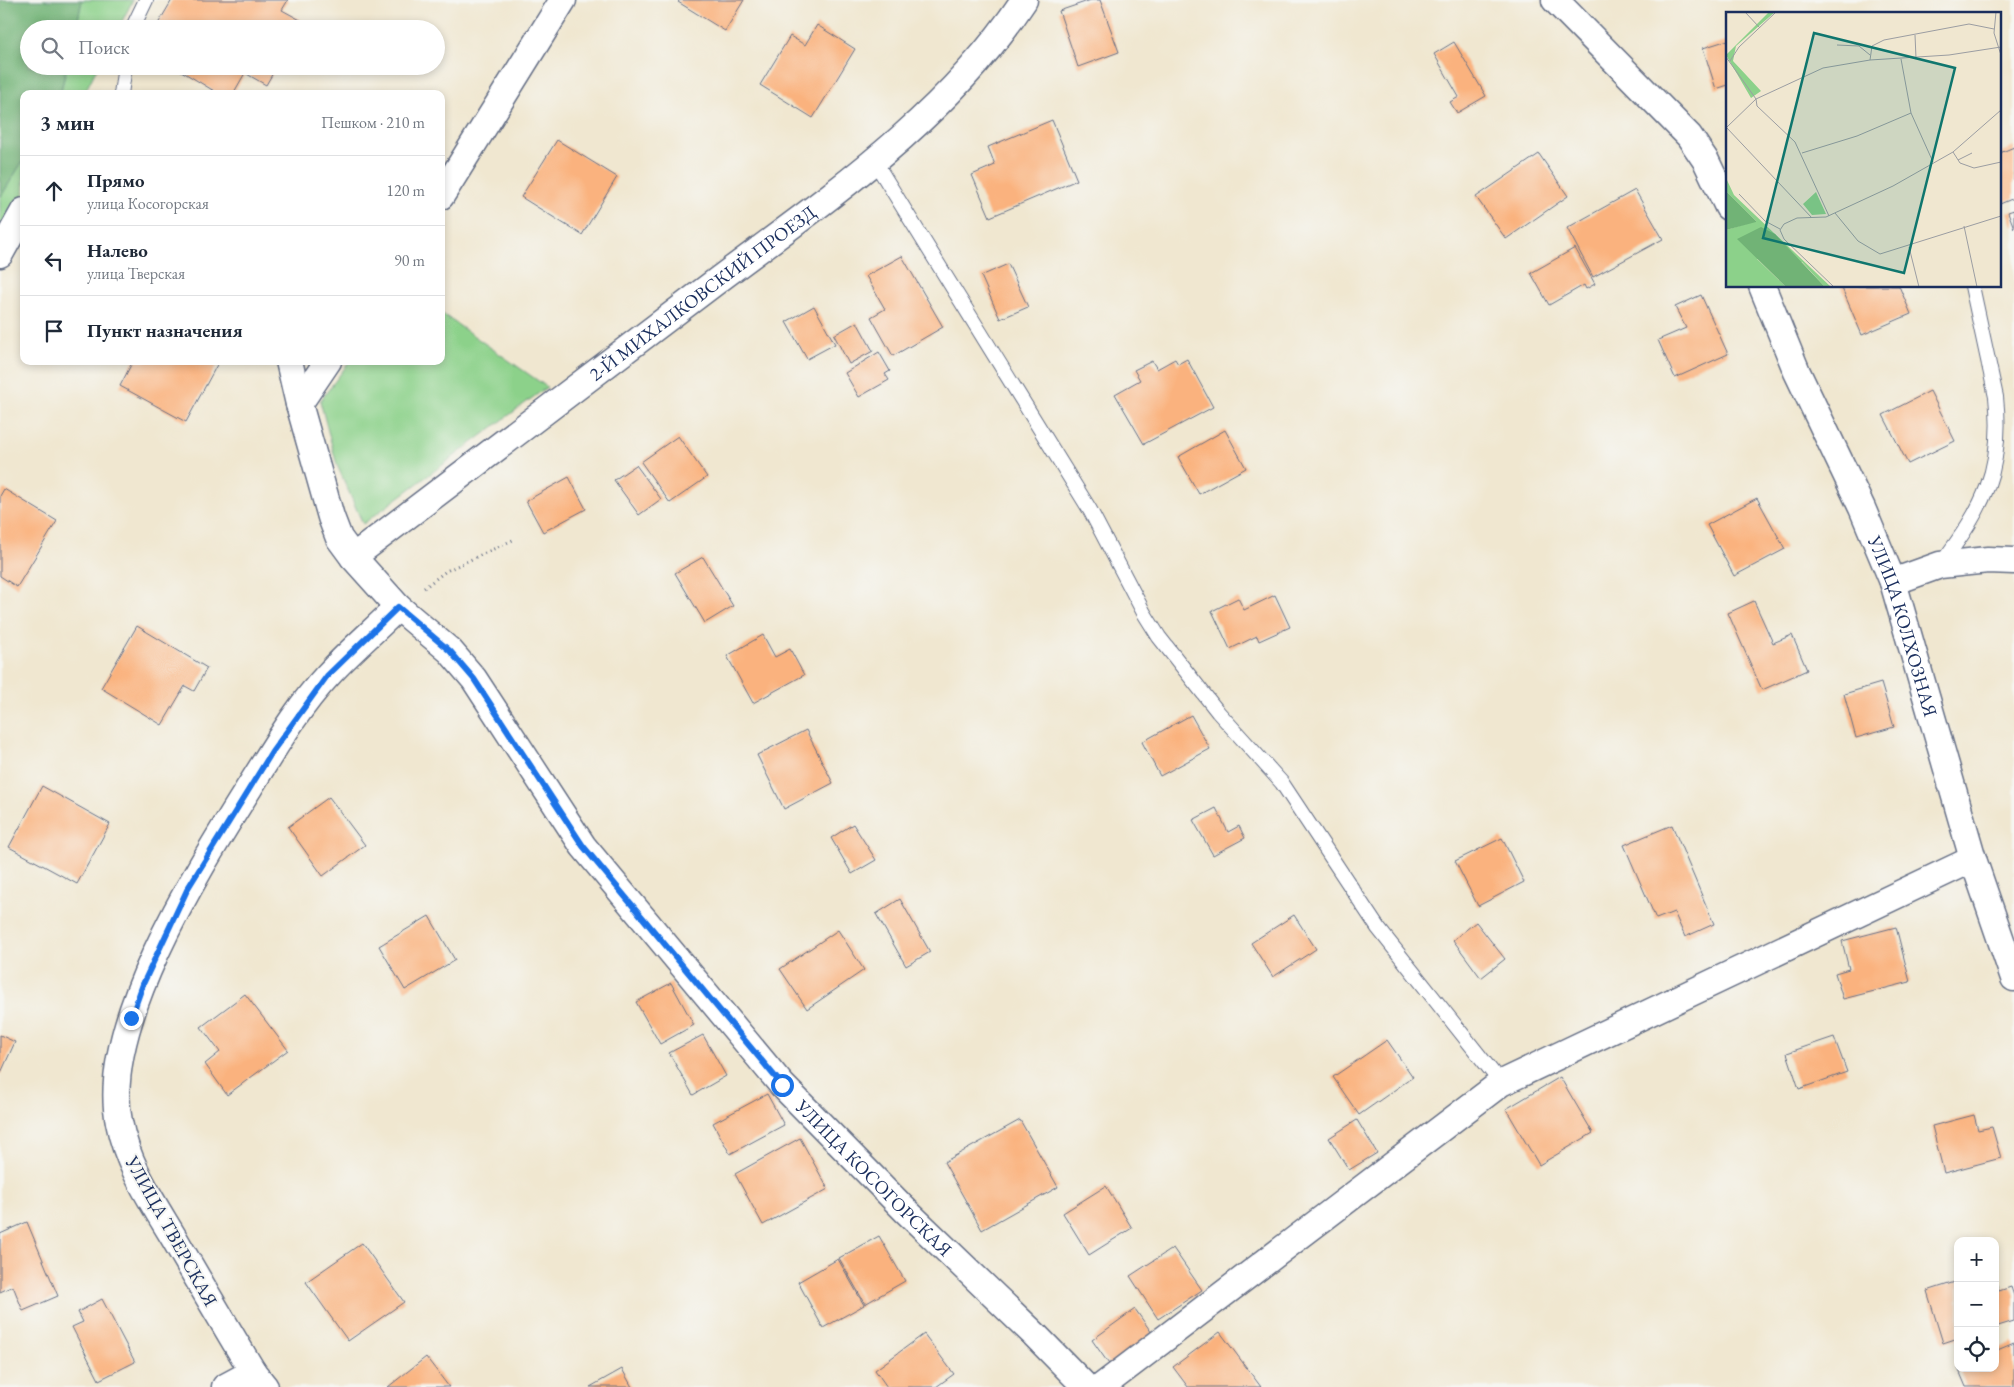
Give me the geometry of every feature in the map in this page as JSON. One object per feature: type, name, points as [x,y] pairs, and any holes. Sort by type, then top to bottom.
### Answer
[{"type":"street","points":[[445,190],[563,0]]},
{"type":"street","name":"2-Й МИХАЛКОВСКИЙ ПРОЕЗД","points":[[353,557],[875,162],[965,76],[1005,29],[1024,0]]},
{"type":"street","points":[[1555,0],[1689,136],[1706,161],[1726,203]]},
{"type":"street","points":[[0,254],[20,218]]},
{"type":"street","name":"УЛИЦА КОЛХОЗНАЯ","points":[[1763,288],[1798,372],[1862,508],[1893,582],[1973,859],[2014,978]]},
{"type":"street","name":"УЛИЦА КОСОГОРСКАЯ","points":[[291,365],[299,404],[331,517],[339,538],[353,557],[398,607],[450,651],[474,679],[583,846],[782,1085],[906,1211],[1086,1387]]},
{"type":"street","points":[[299,404],[325,365]]},
{"type":"street","points":[[1893,582],[1940,565],[1988,560],[2014,561]]},
{"type":"street","name":"УЛИЦА ТВЕРСКАЯ","points":[[259,1380],[140,1180],[126,1148],[117,1112],[122,1054],[131,1018],[143,984],[172,919],[206,858],[272,752],[327,676],[398,607]]},
{"type":"street","points":[[1101,1387],[1501,1084],[1973,859]]},
{"type":"street","points":[[225,1387],[259,1380]]},
{"type":"lane","points":[[136,20],[146,0]]},
{"type":"lane","points":[[122,90],[124,75]]},
{"type":"lane","points":[[875,162],[1090,510],[1144,613],[1159,637],[1218,712],[1282,784],[1378,928],[1501,1084]]},
{"type":"lane","points":[[1940,565],[1968,528],[1981,505],[1996,461],[1998,414],[1996,397],[1972,288]]},
{"type":"path","points":[[398,607],[446,571],[515,539]]},
{"type":"green space","points":[[0,0],[82,0],[78,20],[20,20],[20,75],[65,75],[61,90],[20,90],[20,166],[0,198]]},
{"type":"green space","points":[[82,0],[133,0],[123,20],[78,20]]},
{"type":"green space","points":[[65,75],[94,75],[86,90],[61,90]]},
{"type":"green space","points":[[20,166],[20,205],[0,236],[0,198]]},
{"type":"green space","points":[[445,316],[547,387],[363,524],[337,465],[320,401],[347,365],[445,365]]},
{"type":"building","points":[[172,0],[288,0],[282,10],[300,20],[160,20]]},
{"type":"building","points":[[680,0],[744,0],[725,31],[678,2]]},
{"type":"building","points":[[1091,0],[1100,0],[1119,52],[1078,67],[1059,11]]},
{"type":"building","points":[[817,25],[855,49],[813,118],[760,85],[790,36],[805,45]]},
{"type":"building","points":[[1726,41],[1726,86],[1716,89],[1703,48]]},
{"type":"building","points":[[1454,42],[1486,96],[1457,113],[1450,102],[1459,97],[1434,54]]},
{"type":"building","points":[[188,75],[244,75],[235,90],[212,90]]},
{"type":"building","points":[[248,75],[272,75],[266,85]]},
{"type":"building","points":[[1052,120],[1077,180],[990,217],[972,175],[995,165],[988,147]]},
{"type":"building","points":[[557,140],[617,177],[582,235],[521,197]]},
{"type":"building","points":[[2014,147],[2014,198],[2002,203],[2002,152]]},
{"type":"building","points":[[1539,154],[1568,196],[1506,239],[1476,197]]},
{"type":"building","points":[[1635,190],[1663,239],[1593,277],[1567,228]]},
{"type":"building","points":[[2014,210],[2014,228],[2008,212]]},
{"type":"building","points":[[1575,248],[1595,284],[1586,289],[1584,285],[1549,305],[1531,273]]},
{"type":"building","points":[[902,256],[943,327],[893,356],[871,317],[885,309],[866,276]]},
{"type":"building","points":[[1008,264],[1028,307],[1000,319],[981,276]]},
{"type":"building","points":[[1842,288],[1900,288],[1911,314],[1862,335]]},
{"type":"building","points":[[1701,295],[1728,354],[1675,378],[1658,340],[1686,328],[1675,307]]},
{"type":"building","points":[[814,306],[835,344],[807,359],[786,322]]},
{"type":"building","points":[[857,322],[873,351],[849,364],[834,335]]},
{"type":"building","points":[[879,352],[890,371],[885,374],[889,380],[859,397],[845,373]]},
{"type":"building","points":[[1175,359],[1178,364],[1187,359],[1213,407],[1144,444],[1115,394],[1140,380],[1134,370],[1152,361],[1157,369]]},
{"type":"building","points":[[131,365],[217,365],[186,422],[120,386]]},
{"type":"building","points":[[1930,391],[1955,441],[1908,464],[1883,415]]},
{"type":"building","points":[[1225,430],[1246,468],[1199,494],[1178,457]]},
{"type":"building","points":[[678,436],[707,477],[670,503],[641,462]]},
{"type":"building","points":[[636,465],[661,499],[639,515],[614,480]]},
{"type":"building","points":[[569,477],[586,509],[543,532],[526,501]]},
{"type":"building","points":[[4,489],[57,521],[17,587],[0,576],[0,496]]},
{"type":"building","points":[[1757,498],[1785,549],[1734,576],[1707,525]]},
{"type":"building","points":[[703,557],[733,606],[705,623],[675,573]]},
{"type":"building","points":[[1275,595],[1290,627],[1259,641],[1257,636],[1230,649],[1212,611],[1238,598],[1244,610]]},
{"type":"building","points":[[1754,601],[1773,643],[1792,635],[1807,670],[1762,690],[1728,613]]},
{"type":"building","points":[[137,626],[207,668],[194,691],[185,686],[162,725],[101,688]]},
{"type":"building","points":[[763,635],[775,657],[790,649],[804,675],[753,703],[727,656]]},
{"type":"building","points":[[1881,683],[1894,727],[1856,738],[1844,694]]},
{"type":"building","points":[[1191,715],[1210,749],[1160,776],[1142,742]]},
{"type":"building","points":[[806,730],[833,783],[784,809],[757,755]]},
{"type":"building","points":[[42,786],[110,824],[77,884],[9,847]]},
{"type":"building","points":[[329,797],[365,845],[323,876],[288,827]]},
{"type":"building","points":[[1216,808],[1228,832],[1239,826],[1245,838],[1213,855],[1193,820]]},
{"type":"building","points":[[853,824],[876,860],[852,874],[831,838]]},
{"type":"building","points":[[1672,825],[1714,924],[1685,937],[1674,912],[1656,919],[1624,845]]},
{"type":"building","points":[[1502,838],[1524,882],[1478,906],[1455,861]]},
{"type":"building","points":[[900,899],[930,952],[906,966],[876,914]]},
{"type":"building","points":[[1294,915],[1316,949],[1273,977],[1251,943]]},
{"type":"building","points":[[429,916],[455,960],[405,990],[379,946]]},
{"type":"building","points":[[1476,922],[1505,959],[1481,978],[1453,940]]},
{"type":"building","points":[[1896,927],[1910,982],[1843,999],[1835,973],[1849,969],[1842,941]]},
{"type":"building","points":[[838,930],[864,970],[807,1009],[780,969]]},
{"type":"building","points":[[671,983],[694,1025],[660,1044],[636,1002]]},
{"type":"building","points":[[245,994],[288,1050],[227,1095],[205,1064],[220,1052],[201,1027]]},
{"type":"building","points":[[0,1035],[15,1042],[0,1075]]},
{"type":"building","points":[[703,1035],[726,1076],[693,1095],[669,1053]]},
{"type":"building","points":[[1834,1037],[1847,1072],[1799,1089],[1787,1053]]},
{"type":"building","points":[[1387,1040],[1413,1077],[1359,1115],[1333,1077]]},
{"type":"building","points":[[1560,1077],[1593,1133],[1539,1165],[1506,1109]]},
{"type":"building","points":[[767,1094],[784,1125],[730,1154],[713,1123]]},
{"type":"building","points":[[1974,1115],[1978,1130],[1992,1127],[2001,1158],[1944,1173],[1932,1126]]},
{"type":"building","points":[[1020,1120],[1058,1187],[982,1230],[944,1162]]},
{"type":"building","points":[[1357,1120],[1377,1153],[1349,1170],[1329,1138]]},
{"type":"building","points":[[800,1138],[828,1189],[763,1225],[735,1174]]},
{"type":"building","points":[[1106,1186],[1132,1228],[1089,1255],[1063,1213]]},
{"type":"building","points":[[27,1222],[58,1296],[23,1311],[13,1286],[0,1292],[0,1234]]},
{"type":"building","points":[[879,1236],[905,1281],[865,1304],[839,1258]]},
{"type":"building","points":[[362,1243],[404,1302],[348,1341],[306,1282]]},
{"type":"building","points":[[1173,1248],[1202,1290],[1158,1319],[1130,1276]]},
{"type":"building","points":[[838,1259],[864,1305],[823,1328],[798,1282]]},
{"type":"building","points":[[1954,1282],[1954,1339],[1943,1343],[1927,1291]]},
{"type":"building","points":[[2011,1287],[2014,1296],[2014,1321],[1999,1326],[1999,1291]]},
{"type":"building","points":[[102,1299],[135,1362],[99,1380],[72,1327],[83,1322],[78,1312]]},
{"type":"building","points":[[1135,1309],[1154,1336],[1111,1367],[1092,1340]]},
{"type":"building","points":[[1220,1332],[1261,1387],[1188,1387],[1173,1367]]},
{"type":"building","points":[[924,1334],[954,1374],[936,1387],[887,1387],[875,1370]]},
{"type":"building","points":[[2014,1343],[2014,1387],[1966,1387],[1960,1372],[1999,1372],[1999,1349]]},
{"type":"building","points":[[426,1357],[449,1387],[388,1387]]},
{"type":"building","points":[[622,1369],[632,1387],[590,1387]]},
{"type":"route","points":[[131,1018],[143,984],[188,888],[272,752],[327,676],[398,607],[450,651],[474,679],[563,816],[605,876],[782,1085]]}]
